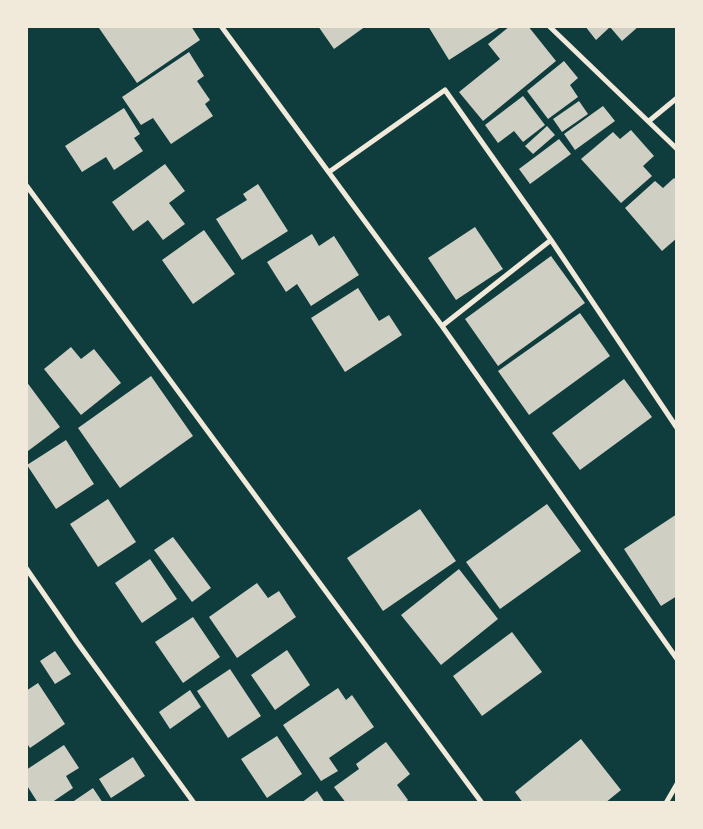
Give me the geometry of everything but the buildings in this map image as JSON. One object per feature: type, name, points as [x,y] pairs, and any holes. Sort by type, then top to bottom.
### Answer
[{"type":"street","points":[[221,26],[442,326],[677,659]]},
{"type":"street","points":[[549,26],[677,149]]},
{"type":"street","points":[[329,172],[446,90],[551,240],[677,428]]},
{"type":"street","points":[[649,121],[677,98]]},
{"type":"street","points":[[26,185],[482,803]]},
{"type":"street","points":[[442,326],[551,240]]},
{"type":"street","points":[[26,568],[77,642],[194,803]]},
{"type":"street","points":[[666,803],[677,784]]}]
